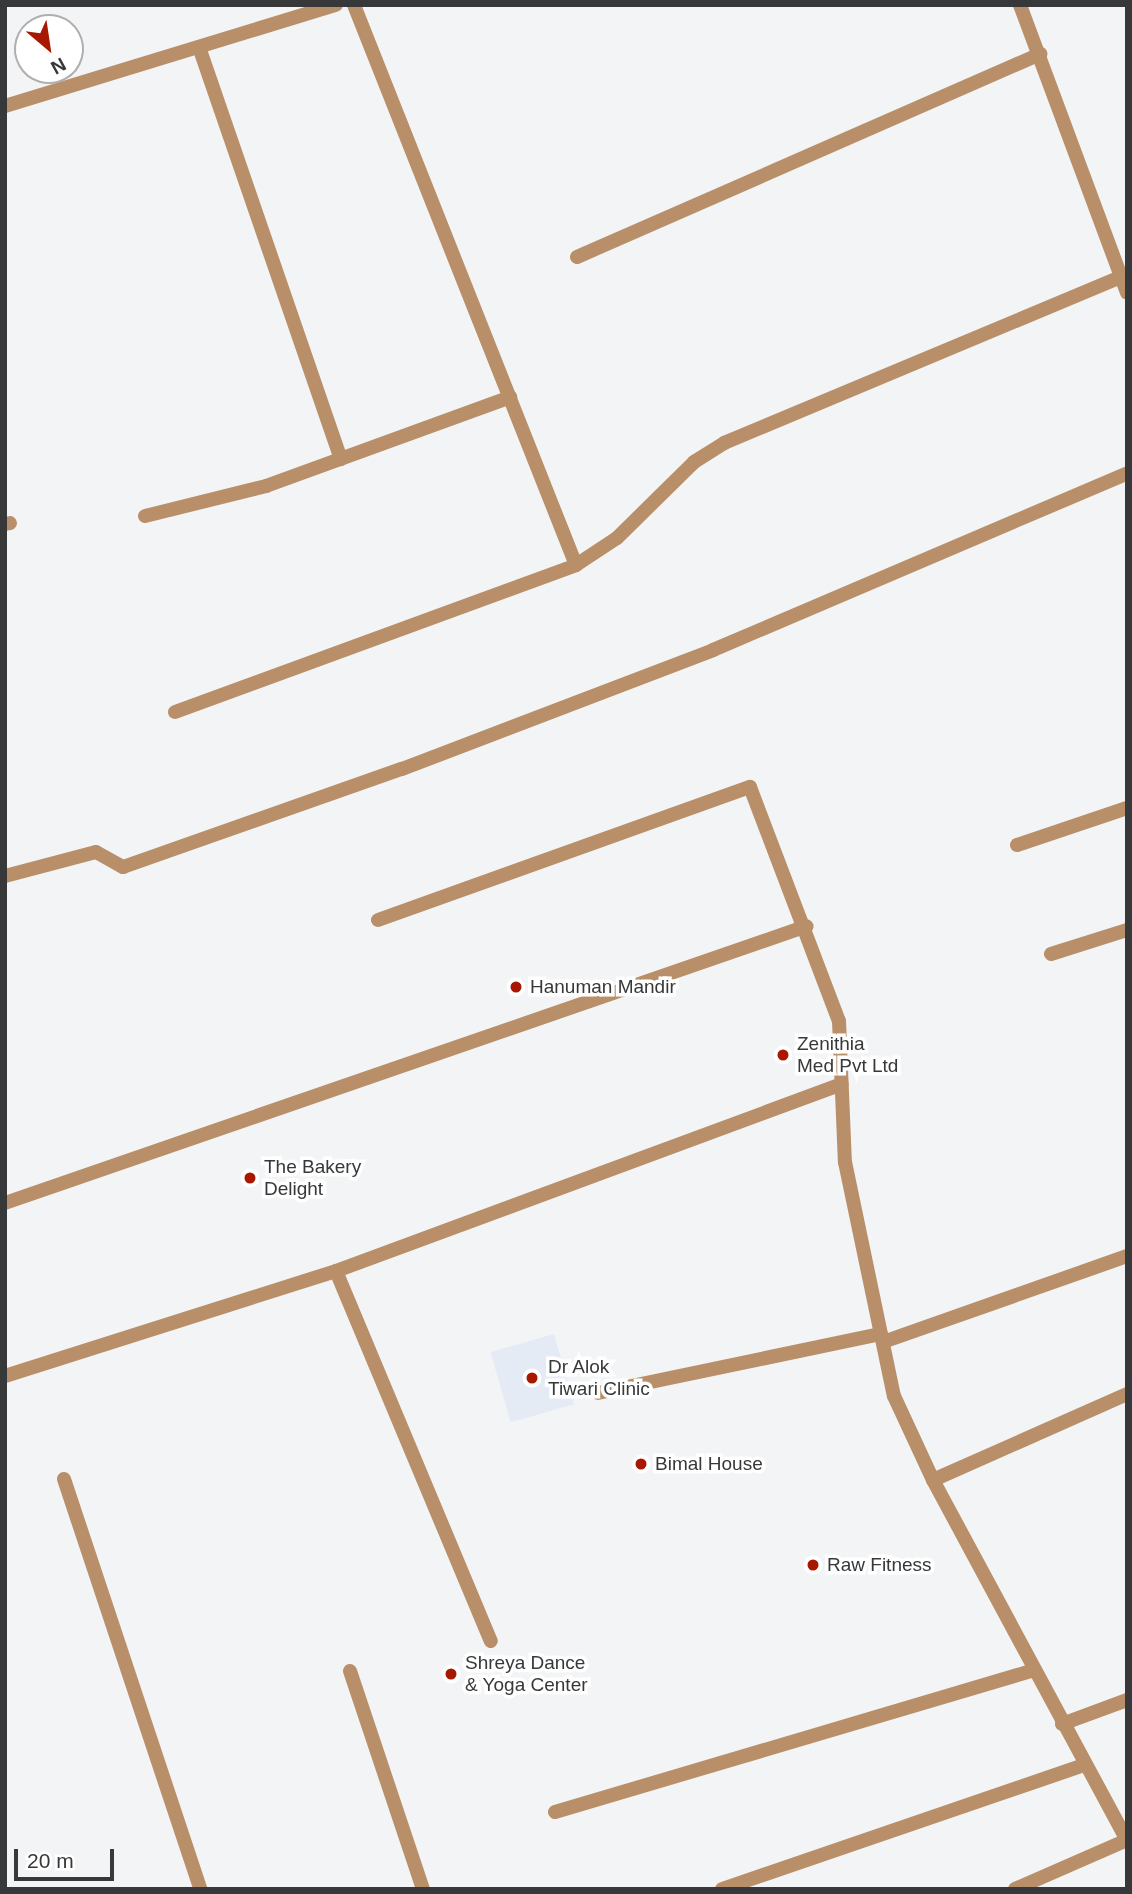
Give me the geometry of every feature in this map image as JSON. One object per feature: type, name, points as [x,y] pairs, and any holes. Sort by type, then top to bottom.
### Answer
[{"type":"street","points":[[5,106],[336,5]]},
{"type":"street","points":[[354,5],[576,565]]},
{"type":"street","points":[[1020,5],[1127,293]]},
{"type":"street","points":[[199,47],[341,459]]},
{"type":"street","points":[[577,257],[1040,54]]},
{"type":"street","points":[[175,712],[576,565],[617,538],[694,462],[724,443],[1121,277]]},
{"type":"street","points":[[145,516],[245,492],[510,397]]},
{"type":"street","points":[[5,876],[96,852],[123,867],[402,769],[713,650],[1127,473]]},
{"type":"street","points":[[378,920],[750,787],[807,926],[839,1021],[845,1162],[894,1396],[933,1480],[1084,1765],[1127,1840],[1015,1889]]},
{"type":"street","points":[[1017,845],[1127,808]]},
{"type":"street","points":[[5,1203],[807,926]]},
{"type":"street","points":[[1051,954],[1127,930]]},
{"type":"street","points":[[5,1376],[336,1271],[842,1084]]},
{"type":"street","points":[[598,1393],[882,1338],[1127,1256]]},
{"type":"street","points":[[336,1271],[491,1641]]},
{"type":"street","points":[[933,1480],[1127,1394]]},
{"type":"street","points":[[64,1479],[200,1889]]},
{"type":"street","points":[[555,1812],[1033,1670]]},
{"type":"street","points":[[350,1671],[423,1889]]},
{"type":"street","points":[[1062,1724],[1127,1700]]},
{"type":"street","points":[[722,1889],[1084,1765]]},
{"type":"shaded area","name":"Dr Alok Tiwari Clinic","points":[[554,1334],[574,1404],[511,1422],[491,1352]]},
{"type":"place","name":"Hanuman Mandir","points":[[516,987]]},
{"type":"place","name":"Zenithia Med Pvt Ltd","points":[[783,1055]]},
{"type":"place","name":"The Bakery Delight","points":[[250,1178]]},
{"type":"place","name":"Dr Alok Tiwari Clinic","points":[[532,1378]]},
{"type":"place","name":"Bimal House","points":[[641,1464]]},
{"type":"place","name":"Raw Fitness","points":[[813,1565]]},
{"type":"place","name":"Shreya Dance & Yoga Center","points":[[451,1674]]}]
